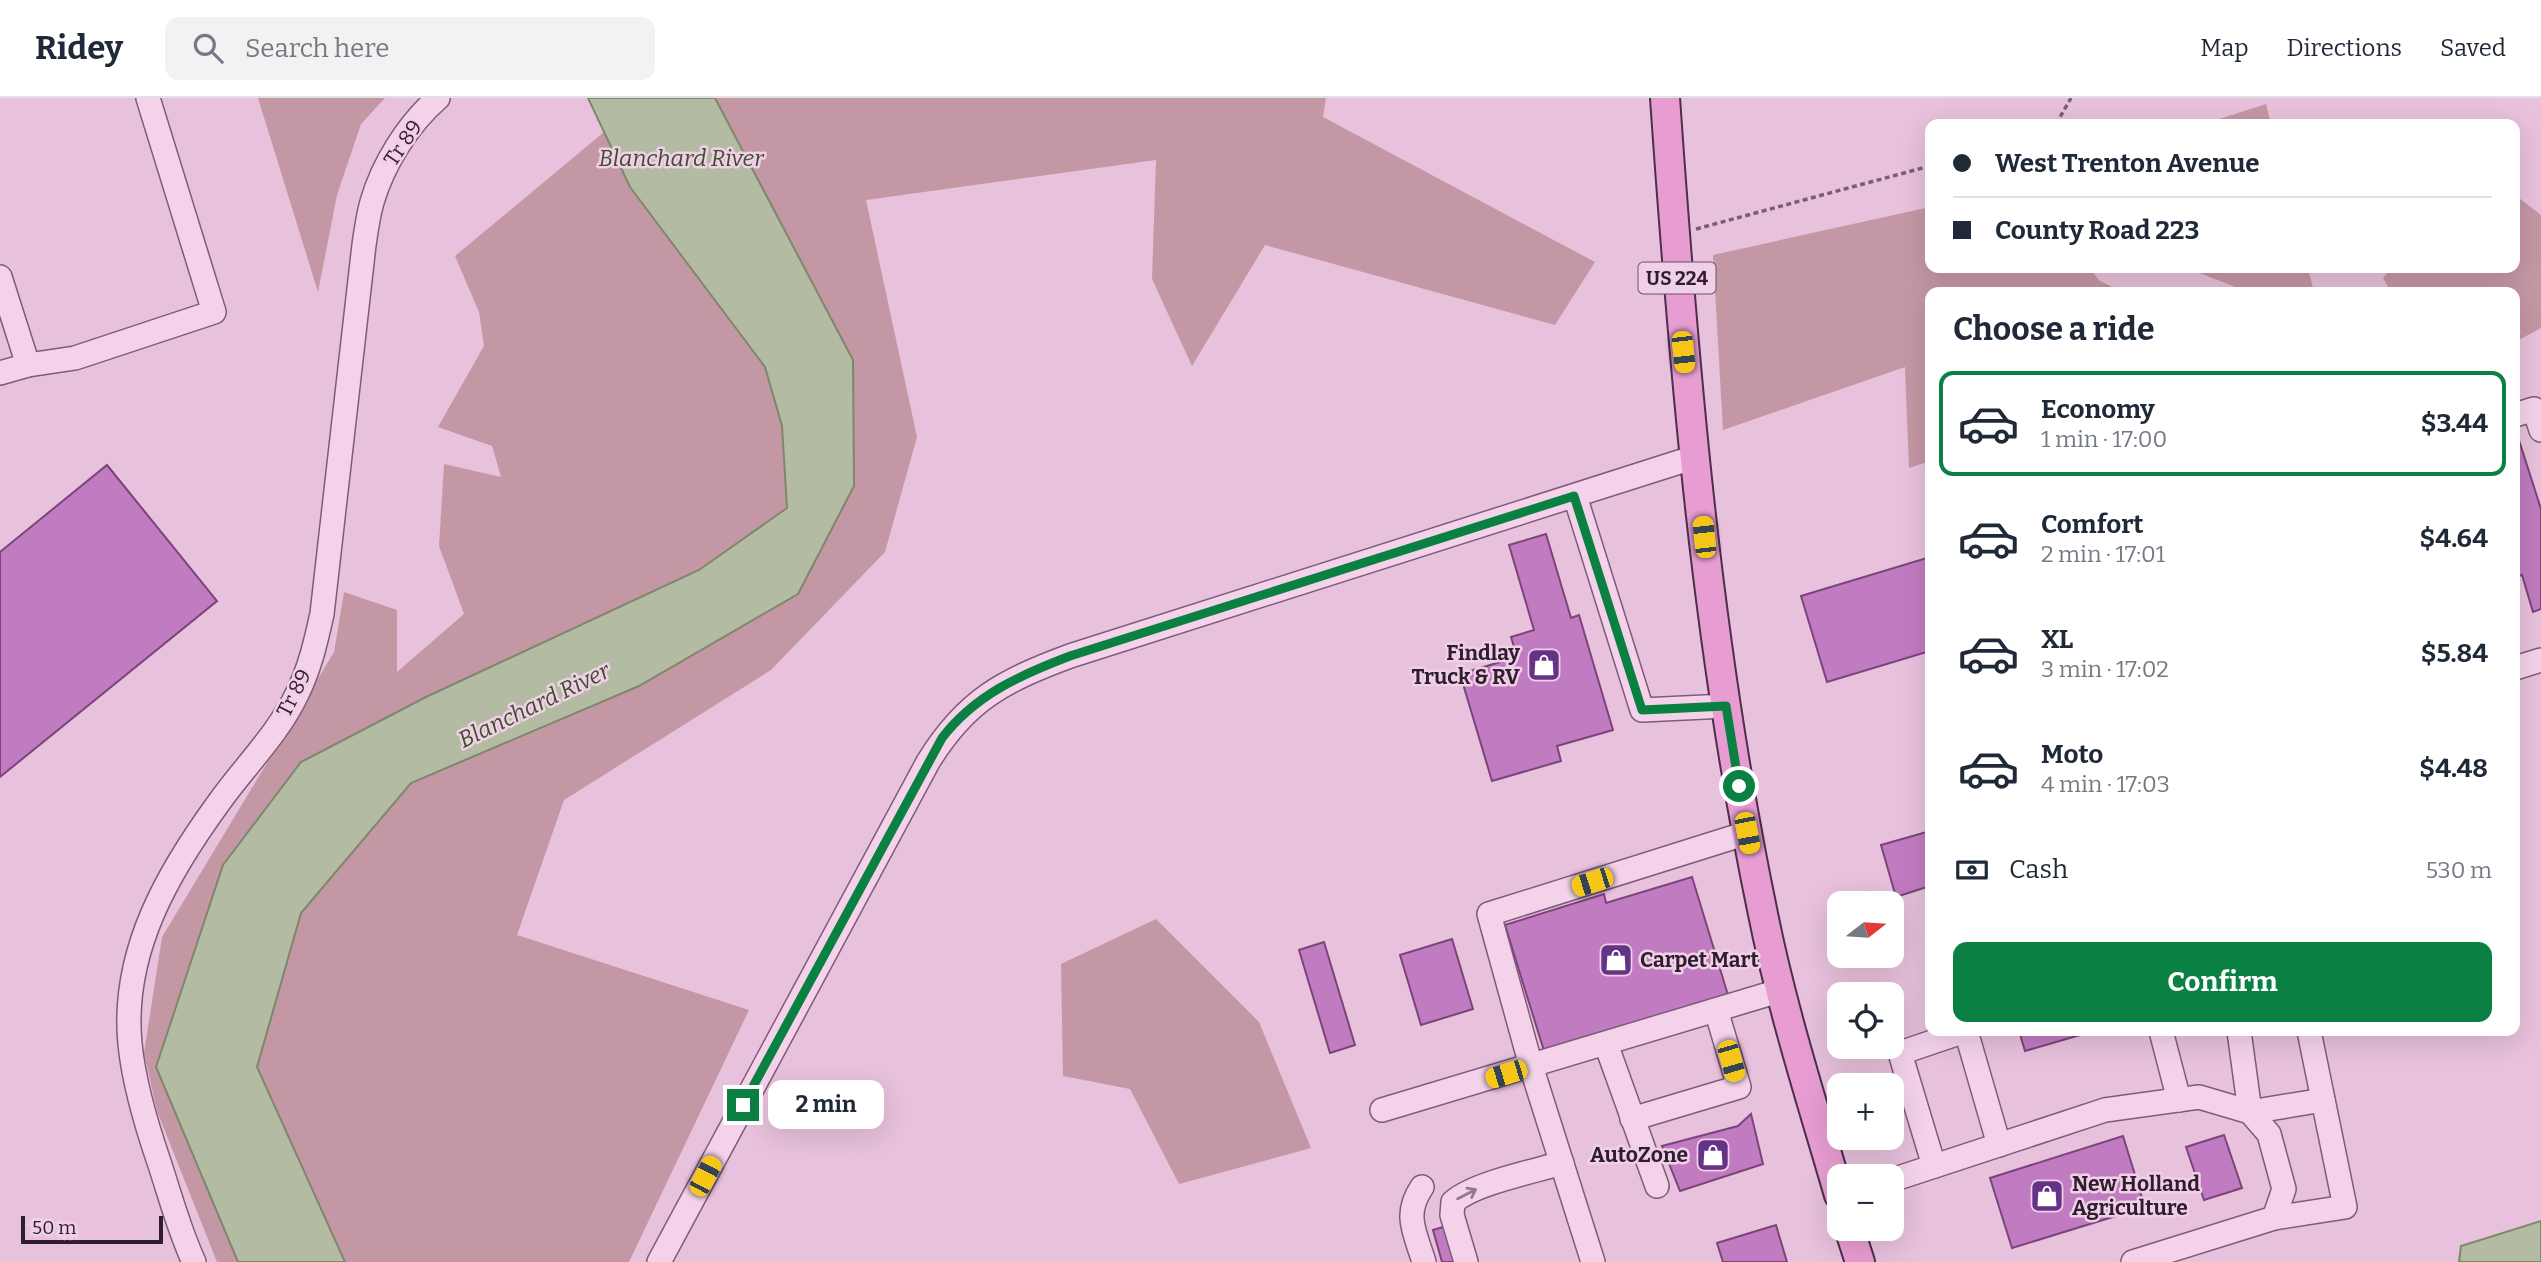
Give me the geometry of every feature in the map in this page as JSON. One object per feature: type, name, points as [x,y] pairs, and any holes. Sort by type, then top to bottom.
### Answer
[{"type":"main road","name":"US 224","points":[[1665,98],[1680,325],[1726,706],[1763,917],[1830,1164]]},
{"type":"main road","points":[[1853,1241],[1860,1262]]},
{"type":"street","points":[[0,373],[28,365],[75,358],[214,312],[148,98]]},
{"type":"street","name":"Tr 89","points":[[194,1262],[146,1123],[133,1067],[130,1005],[136,962],[143,934],[188,845],[274,731],[297,695],[313,655],[322,614],[364,245],[372,203],[395,150],[438,98]]},
{"type":"street","points":[[0,277],[28,365]]},
{"type":"street","points":[[2520,413],[2534,409],[2541,430]]},
{"type":"street","points":[[659,1262],[928,762],[951,727],[981,699],[1030,671],[1070,656],[1695,457]]},
{"type":"street","points":[[1574,496],[1642,710],[1726,706]]},
{"type":"street","points":[[2520,666],[2541,660]]},
{"type":"street","points":[[1593,1262],[1531,1066],[1489,914],[1747,833]]},
{"type":"street","points":[[1382,1111],[1782,990]]},
{"type":"street","points":[[1632,1119],[1739,1087],[1716,1010]]},
{"type":"street","points":[[1934,1166],[1900,1053],[1950,1036]]},
{"type":"street","points":[[1966,1036],[1999,1145]]},
{"type":"street","points":[[2162,1036],[2179,1100]]},
{"type":"street","points":[[2240,1036],[2250,1112],[2269,1134],[2284,1189],[2274,1218]]},
{"type":"street","points":[[2133,1262],[2274,1218],[2345,1206],[2310,1036]]},
{"type":"street","points":[[1606,1044],[1657,1186]]},
{"type":"street","points":[[1904,1176],[2105,1110],[2199,1097],[2250,1112],[2323,1100]]},
{"type":"street","points":[[1466,1262],[1451,1215],[1452,1202],[1477,1188],[1562,1163]]},
{"type":"street","points":[[1422,1186],[1413,1200],[1411,1216],[1424,1262]]},
{"type":"path","points":[[2059,119],[2071,98]]},
{"type":"path","points":[[1674,235],[1925,167]]},
{"type":"shaded area","points":[[258,98],[385,98],[361,124],[337,195],[318,292]]},
{"type":"shaded area","points":[[715,98],[1326,98],[1323,117],[1595,262],[1555,325],[1265,245],[1192,366],[1152,279],[1156,160],[866,200],[917,437],[885,552],[771,670],[564,800],[517,935],[749,1010],[629,1262],[345,1262],[257,1067],[301,913],[412,783],[639,686],[798,594],[854,486],[853,360]]},
{"type":"shaded area","points":[[2266,104],[2270,119],[2220,119]]},
{"type":"shaded area","points":[[604,132],[630,187],[765,367],[782,426],[787,508],[699,570],[301,762],[223,865],[156,1067],[238,1262],[217,1262],[157,1111],[144,1053],[162,937],[334,652],[344,592],[397,610],[397,672],[464,614],[439,546],[444,464],[501,477],[492,446],[438,427],[484,346],[479,312],[455,256]]},
{"type":"shaded area","points":[[2520,199],[2541,215],[2541,328],[2520,339],[2520,287],[2388,287],[2383,278],[2388,273],[2520,273]]},
{"type":"shaded area","points":[[1925,208],[1925,273],[2093,273],[2100,281],[2113,287],[1925,287],[1925,463],[1909,468],[1905,367],[1723,430],[1713,255]]},
{"type":"shaded area","points":[[2200,273],[2309,273],[2313,287],[2235,287]]},
{"type":"shaded area","points":[[1156,919],[1259,1022],[1311,1148],[1179,1184],[1130,1089],[1063,1076],[1061,964]]},
{"type":"water","name":"Blanchard River","points":[[588,98],[715,98],[853,360],[854,486],[798,594],[639,686],[411,783],[301,913],[257,1067],[345,1262],[238,1262],[156,1067],[223,865],[301,762],[426,697],[699,570],[787,508],[782,426],[765,367],[630,187]]},
{"type":"water","points":[[2541,1221],[2541,1262],[2459,1262],[2461,1246]]},
{"type":"building","points":[[2520,443],[2541,509],[2541,609],[2533,612],[2522,575]]},
{"type":"building","points":[[107,465],[217,601],[0,777],[0,552]]},
{"type":"building","points":[[1546,534],[1571,618],[1579,615],[1613,730],[1557,746],[1561,761],[1492,781],[1460,674],[1517,657],[1511,637],[1534,630],[1509,545]]},
{"type":"building","points":[[1925,559],[1925,653],[1827,682],[1801,596]]},
{"type":"building","points":[[1925,832],[1925,888],[1904,894],[1904,891],[1894,891],[1881,845]]},
{"type":"building","name":"Carpet Mart","points":[[1692,877],[1728,995],[1544,1051],[1505,925],[1604,894],[1606,903]]},
{"type":"building","points":[[1452,939],[1473,1009],[1421,1025],[1400,955]]},
{"type":"building","points":[[1324,942],[1355,1045],[1330,1053],[1299,950]]},
{"type":"building","points":[[2020,1036],[2077,1036],[2025,1051]]},
{"type":"building","name":"AutoZone","points":[[1751,1114],[1763,1164],[1680,1191],[1662,1146],[1738,1126]]},
{"type":"building","points":[[2224,1135],[2242,1188],[2204,1200],[2186,1147]]},
{"type":"building","points":[[2123,1136],[2145,1207],[2012,1248],[1990,1178]]},
{"type":"building","points":[[1460,1222],[1472,1262],[1442,1262],[1433,1230]]},
{"type":"building","points":[[1776,1225],[1787,1262],[1723,1262],[1717,1243]]},
{"type":"place","name":"Findlay Truck & RV","points":[[1544,665]]},
{"type":"place","name":"Carpet Mart","points":[[1616,960]]},
{"type":"place","name":"AutoZone","points":[[1713,1155]]},
{"type":"place","name":"New Holland Agriculture","points":[[2047,1196]]},
{"type":"route","points":[[743,1105],[942,738],[960,717],[1005,683],[1070,656],[1574,496],[1642,710],[1726,706],[1739,786]]}]
